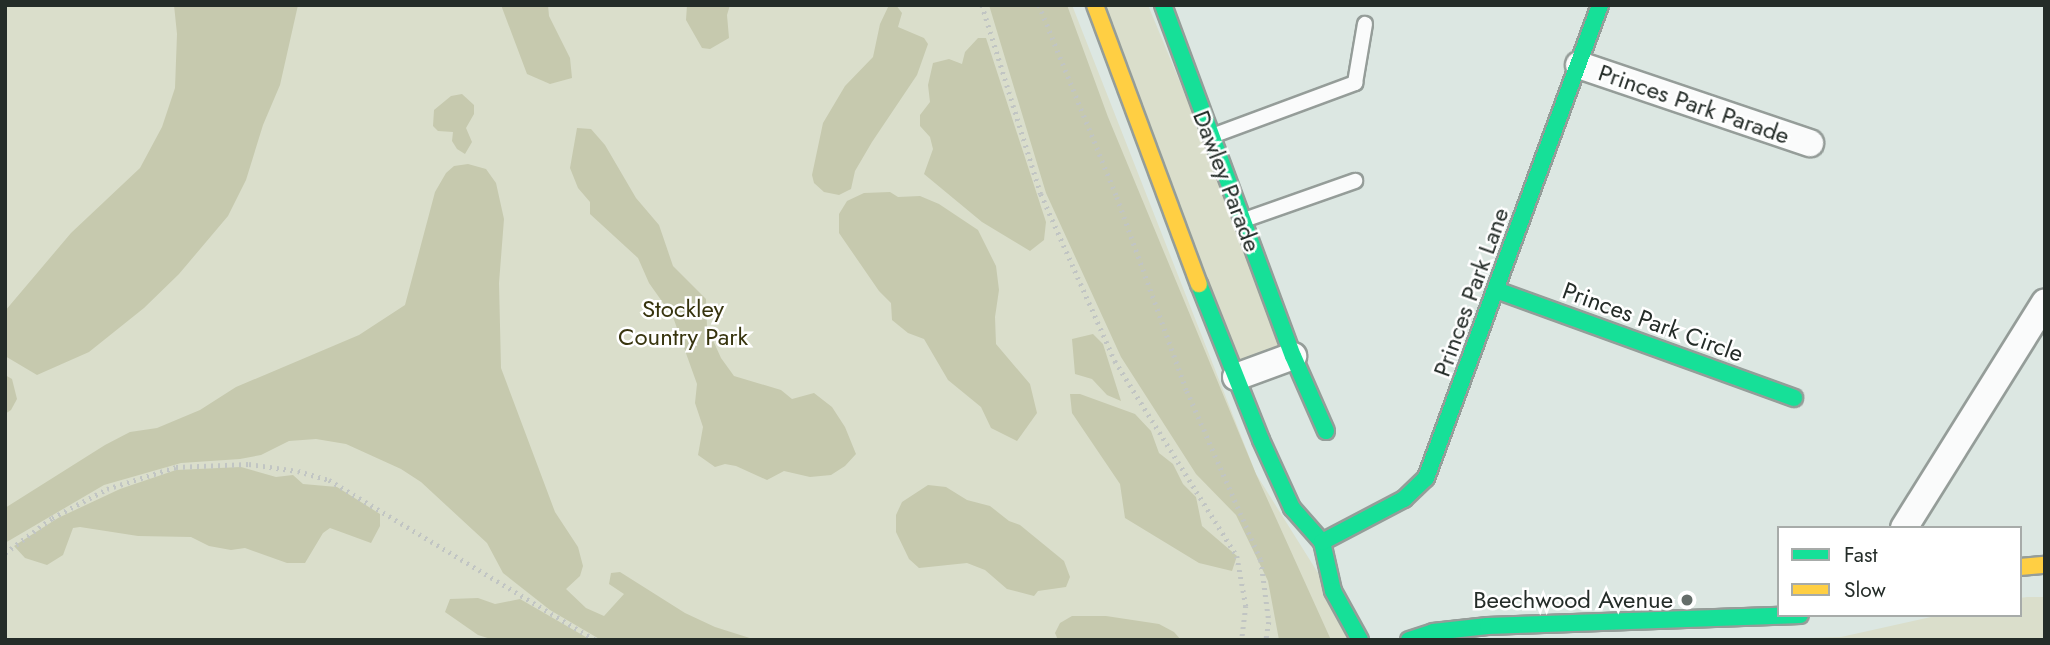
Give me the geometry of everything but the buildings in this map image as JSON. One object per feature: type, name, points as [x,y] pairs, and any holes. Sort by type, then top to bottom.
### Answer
[{"type":"street","points":[[1095,5],[1162,189],[1288,502],[1322,542],[1333,592],[1360,640]]},
{"type":"street","name":"Dawley Parade","points":[[1163,5],[1293,356],[1326,431]]},
{"type":"street","name":"Princes Park Lane","points":[[1322,542],[1404,499],[1421,486],[1431,468],[1600,5]]},
{"type":"street","name":"Princes Park Parade","points":[[1579,65],[1810,143]]},
{"type":"street","name":"Princes Park Circle","points":[[1496,290],[1794,398]]},
{"type":"street","points":[[1905,526],[2045,302]]},
{"type":"street","points":[[1236,377],[1293,356]]},
{"type":"street","points":[[2022,567],[2045,565]]},
{"type":"street","points":[[1409,640],[1433,632],[1488,626],[1777,616]]},
{"type":"lane","points":[[1210,137],[1355,83],[1365,24]]},
{"type":"lane","points":[[1243,221],[1355,181]]},
{"type":"path","points":[[982,5],[1041,194],[1115,361],[1237,556],[1246,606],[1242,640]]},
{"type":"path","points":[[1040,5],[1117,197],[1187,391],[1261,560],[1269,622],[1266,640]]},
{"type":"path","points":[[5,553],[52,518],[107,489],[176,467],[249,464],[298,471],[330,480],[595,640]]},
{"type":"green space","name":"Stockley Country Park","points":[[5,5],[1072,5],[1256,474],[1360,640],[5,640]]},
{"type":"green space","points":[[174,5],[298,5],[280,85],[263,125],[246,180],[228,216],[179,274],[144,308],[89,352],[37,375],[5,356],[5,311],[71,233],[140,168],[162,127],[175,88],[177,34]]},
{"type":"green space","points":[[501,5],[548,5],[549,16],[570,58],[572,78],[550,84],[527,74]]},
{"type":"green space","points":[[687,5],[730,5],[727,15],[729,38],[710,49],[702,48],[686,20]]},
{"type":"green space","points":[[889,5],[896,5],[902,13],[898,27],[924,38],[928,44],[917,75],[855,171],[851,189],[839,195],[824,192],[814,183],[812,175],[823,123],[845,86],[873,57],[880,24]]},
{"type":"green space","points":[[989,5],[1067,5],[1108,117],[1256,474],[1331,640],[1279,640],[1268,581],[1236,515],[1196,474],[1121,357],[1046,193]]},
{"type":"green space","points":[[1093,5],[1148,5],[1293,356],[1236,377]]},
{"type":"green space","points":[[978,38],[986,38],[1046,222],[1044,240],[1030,251],[982,222],[924,174],[933,149],[930,137],[920,126],[920,115],[930,102],[928,85],[933,63],[949,59],[962,64],[965,52]]},
{"type":"green space","points":[[462,94],[474,105],[474,114],[466,128],[472,142],[465,154],[457,149],[452,141],[453,132],[438,131],[433,126],[434,110],[451,96]]},
{"type":"green space","points":[[577,128],[591,129],[605,145],[636,198],[659,225],[673,266],[706,299],[707,327],[721,358],[734,376],[781,390],[792,399],[814,393],[832,407],[845,427],[856,454],[845,466],[831,475],[810,477],[784,471],[767,480],[736,466],[725,464],[715,467],[698,455],[703,427],[695,403],[697,384],[673,317],[649,283],[638,258],[590,214],[590,202],[578,188],[570,168]]},
{"type":"green space","points":[[468,164],[486,169],[496,183],[504,219],[499,283],[501,368],[555,512],[578,547],[583,566],[580,576],[566,589],[586,608],[604,616],[624,594],[609,584],[611,573],[620,572],[685,613],[715,627],[756,640],[601,640],[550,610],[503,573],[487,543],[421,482],[401,469],[346,444],[316,439],[289,441],[261,455],[240,459],[181,463],[104,485],[5,543],[5,508],[105,445],[130,432],[157,428],[200,410],[236,387],[359,335],[405,305],[435,192],[446,173],[454,166]]},
{"type":"green space","points":[[890,192],[898,197],[920,196],[939,204],[978,230],[996,266],[999,290],[995,317],[996,344],[1030,384],[1037,413],[1017,441],[991,428],[981,407],[948,380],[924,339],[908,333],[892,320],[891,303],[879,291],[839,233],[839,214],[847,201],[864,193]]},
{"type":"green space","points":[[1093,334],[1103,344],[1121,401],[1107,395],[1092,379],[1075,374],[1072,339]]},
{"type":"green space","points":[[5,375],[12,379],[17,399],[11,410],[5,414]]},
{"type":"green space","points":[[1070,394],[1080,394],[1135,414],[1151,431],[1159,453],[1173,464],[1183,484],[1196,497],[1202,526],[1237,556],[1232,571],[1199,563],[1125,518],[1120,484],[1072,413]]},
{"type":"green space","points":[[241,467],[276,477],[293,475],[303,484],[337,487],[380,514],[380,526],[371,543],[330,528],[323,533],[305,563],[287,563],[245,548],[231,550],[209,546],[191,537],[138,536],[80,527],[73,528],[63,555],[47,565],[25,558],[14,546],[58,518],[120,489],[176,470]]},
{"type":"green space","points":[[928,485],[946,487],[967,500],[990,506],[1009,521],[1020,525],[1064,561],[1070,577],[1066,587],[1038,591],[1034,596],[1007,589],[985,570],[967,563],[919,568],[909,559],[896,532],[896,515],[902,502]]},
{"type":"green space","points":[[2045,597],[2045,640],[1747,640],[1841,637],[1931,617],[2022,617],[2022,598]]},
{"type":"green space","points":[[478,598],[495,604],[520,599],[591,640],[494,640],[478,635],[445,612],[450,599]]},
{"type":"green space","points":[[1072,616],[1106,616],[1159,624],[1174,632],[1181,640],[1058,640],[1055,633],[1060,623]]},
{"type":"traffic: fast","points":[[1163,5],[1293,356],[1326,431]]},
{"type":"traffic: fast","points":[[1322,542],[1404,499],[1426,478],[1600,5]]},
{"type":"traffic: fast","points":[[1199,284],[1261,440],[1292,508],[1322,542],[1333,591],[1360,640]]},
{"type":"traffic: fast","points":[[1496,290],[1794,398]]},
{"type":"traffic: fast","points":[[1409,640],[1433,632],[1488,626],[1777,616]]},
{"type":"traffic: slow","points":[[1095,5],[1199,284]]},
{"type":"traffic: slow","points":[[2022,567],[2045,565]]},
{"type":"place","name":"Beechwood Avenue","points":[[1687,600]]}]
